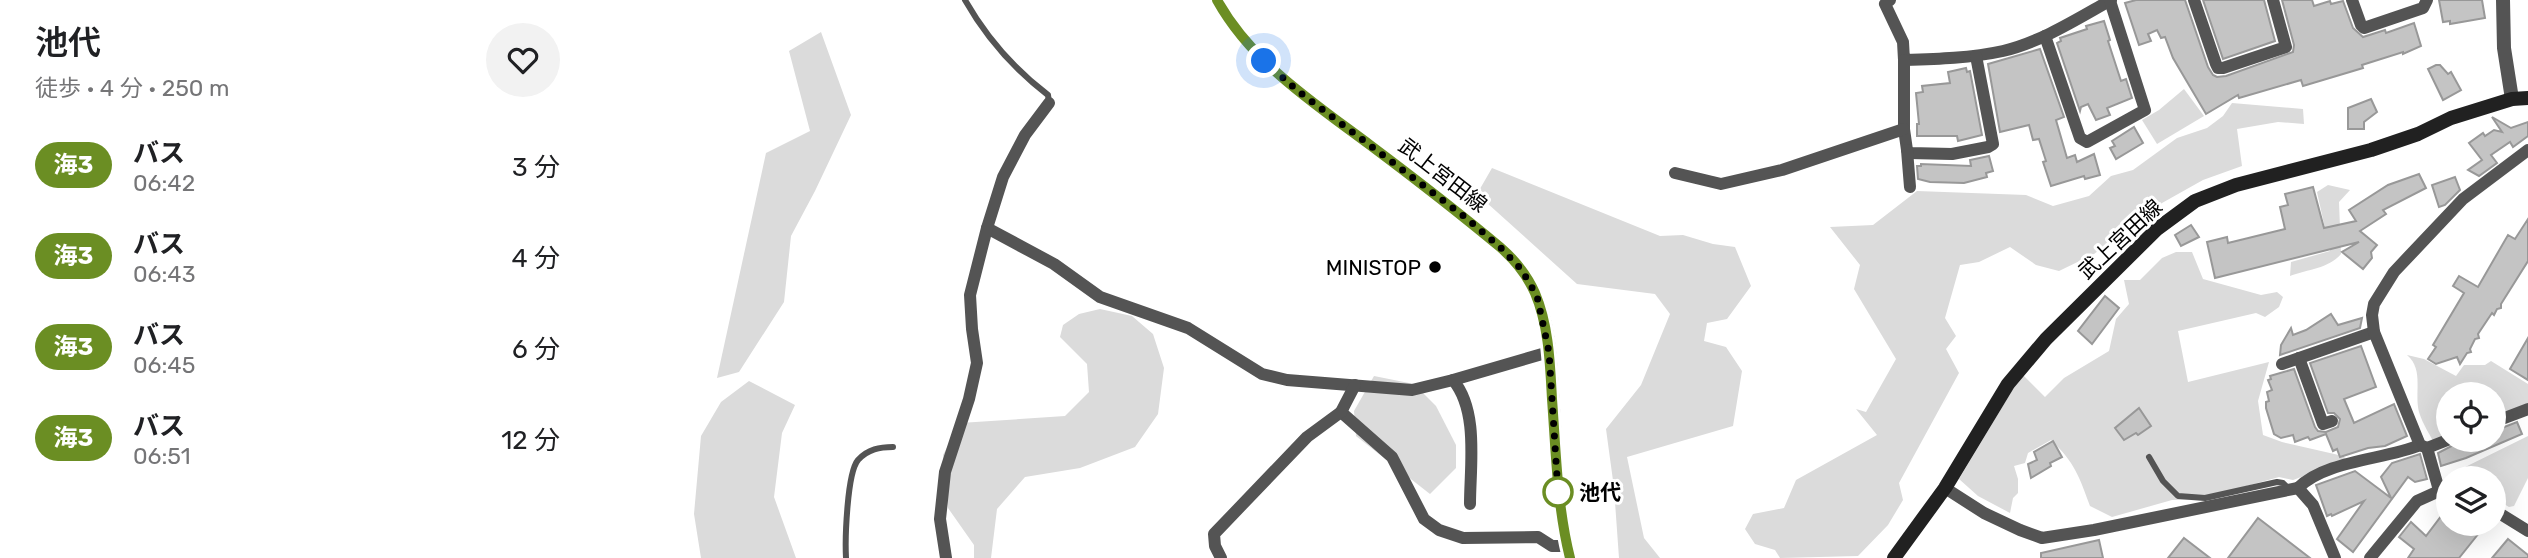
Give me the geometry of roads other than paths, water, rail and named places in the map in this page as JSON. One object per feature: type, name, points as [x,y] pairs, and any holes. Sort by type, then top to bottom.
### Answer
[{"type":"main road","name":"武上宮田線","points":[[1217,0],[1243,40],[1298,91],[1465,217],[1512,257],[1530,282],[1537,296],[1549,352],[1558,488],[1568,552]]},
{"type":"main road","name":"武上宮田線","points":[[1894,558],[1945,488],[2008,384],[2046,340],[2157,229],[2195,201],[2236,185],[2371,150],[2418,134],[2451,118],[2512,99],[2528,98]]},
{"type":"street","points":[[1890,0],[1885,4],[1903,42],[1905,60],[1904,128],[1910,187]]},
{"type":"street","points":[[1905,60],[1976,56],[2005,51],[2045,36],[2111,0],[2145,110],[2119,127],[2087,142],[2080,138],[2045,36]]},
{"type":"street","points":[[2194,0],[2218,68],[2286,47],[2273,0]]},
{"type":"street","points":[[2352,0],[2364,28],[2423,8],[2427,0]]},
{"type":"street","points":[[2503,0],[2504,48],[2512,99]]},
{"type":"street","points":[[1907,150],[1910,153],[1952,154],[1989,148],[1993,144],[1976,56]]},
{"type":"street","points":[[946,558],[940,519],[945,472],[969,400],[977,363],[971,295],[1003,177],[1025,135],[1049,103]]},
{"type":"street","points":[[1675,173],[1721,184],[1782,170],[1904,128]]},
{"type":"street","points":[[2436,472],[2374,331],[2374,304],[2394,272],[2463,199],[2528,150]]},
{"type":"street","points":[[987,228],[1054,264],[1100,297],[1188,328],[1262,374],[1287,380],[1412,390],[1549,352]]},
{"type":"street","points":[[2282,364],[2374,331]]},
{"type":"street","points":[[2299,358],[2312,413],[2323,424],[2332,421]]},
{"type":"street","points":[[1453,380],[1463,392],[1470,424],[1470,504]]},
{"type":"street","points":[[1221,558],[1215,546],[1214,534],[1307,437],[1341,412],[1355,384]]},
{"type":"street","points":[[2506,417],[2528,409]]},
{"type":"street","points":[[1341,412],[1392,457],[1424,519],[1439,530],[1463,538],[1538,537],[1568,552]]},
{"type":"street","points":[[1945,488],[1984,513],[2042,538],[2294,489],[2307,479],[2336,468],[2436,443]]},
{"type":"street","points":[[2294,489],[2313,505],[2335,558]]},
{"type":"street","points":[[2370,558],[2417,501],[2436,492]]},
{"type":"street","points":[[2506,517],[2528,531]]},
{"type":"lane","points":[[965,0],[976,19],[1016,69],[1048,95],[1049,103]]},
{"type":"lane","points":[[845,558],[850,488],[856,462],[878,447],[893,447]]},
{"type":"lane","points":[[2149,457],[2163,481],[2178,496],[2205,498],[2277,482],[2294,489]]},
{"type":"place","name":"MINISTOP","points":[[1435,267]]},
{"type":"place","name":"池代","points":[[1558,492]]}]
